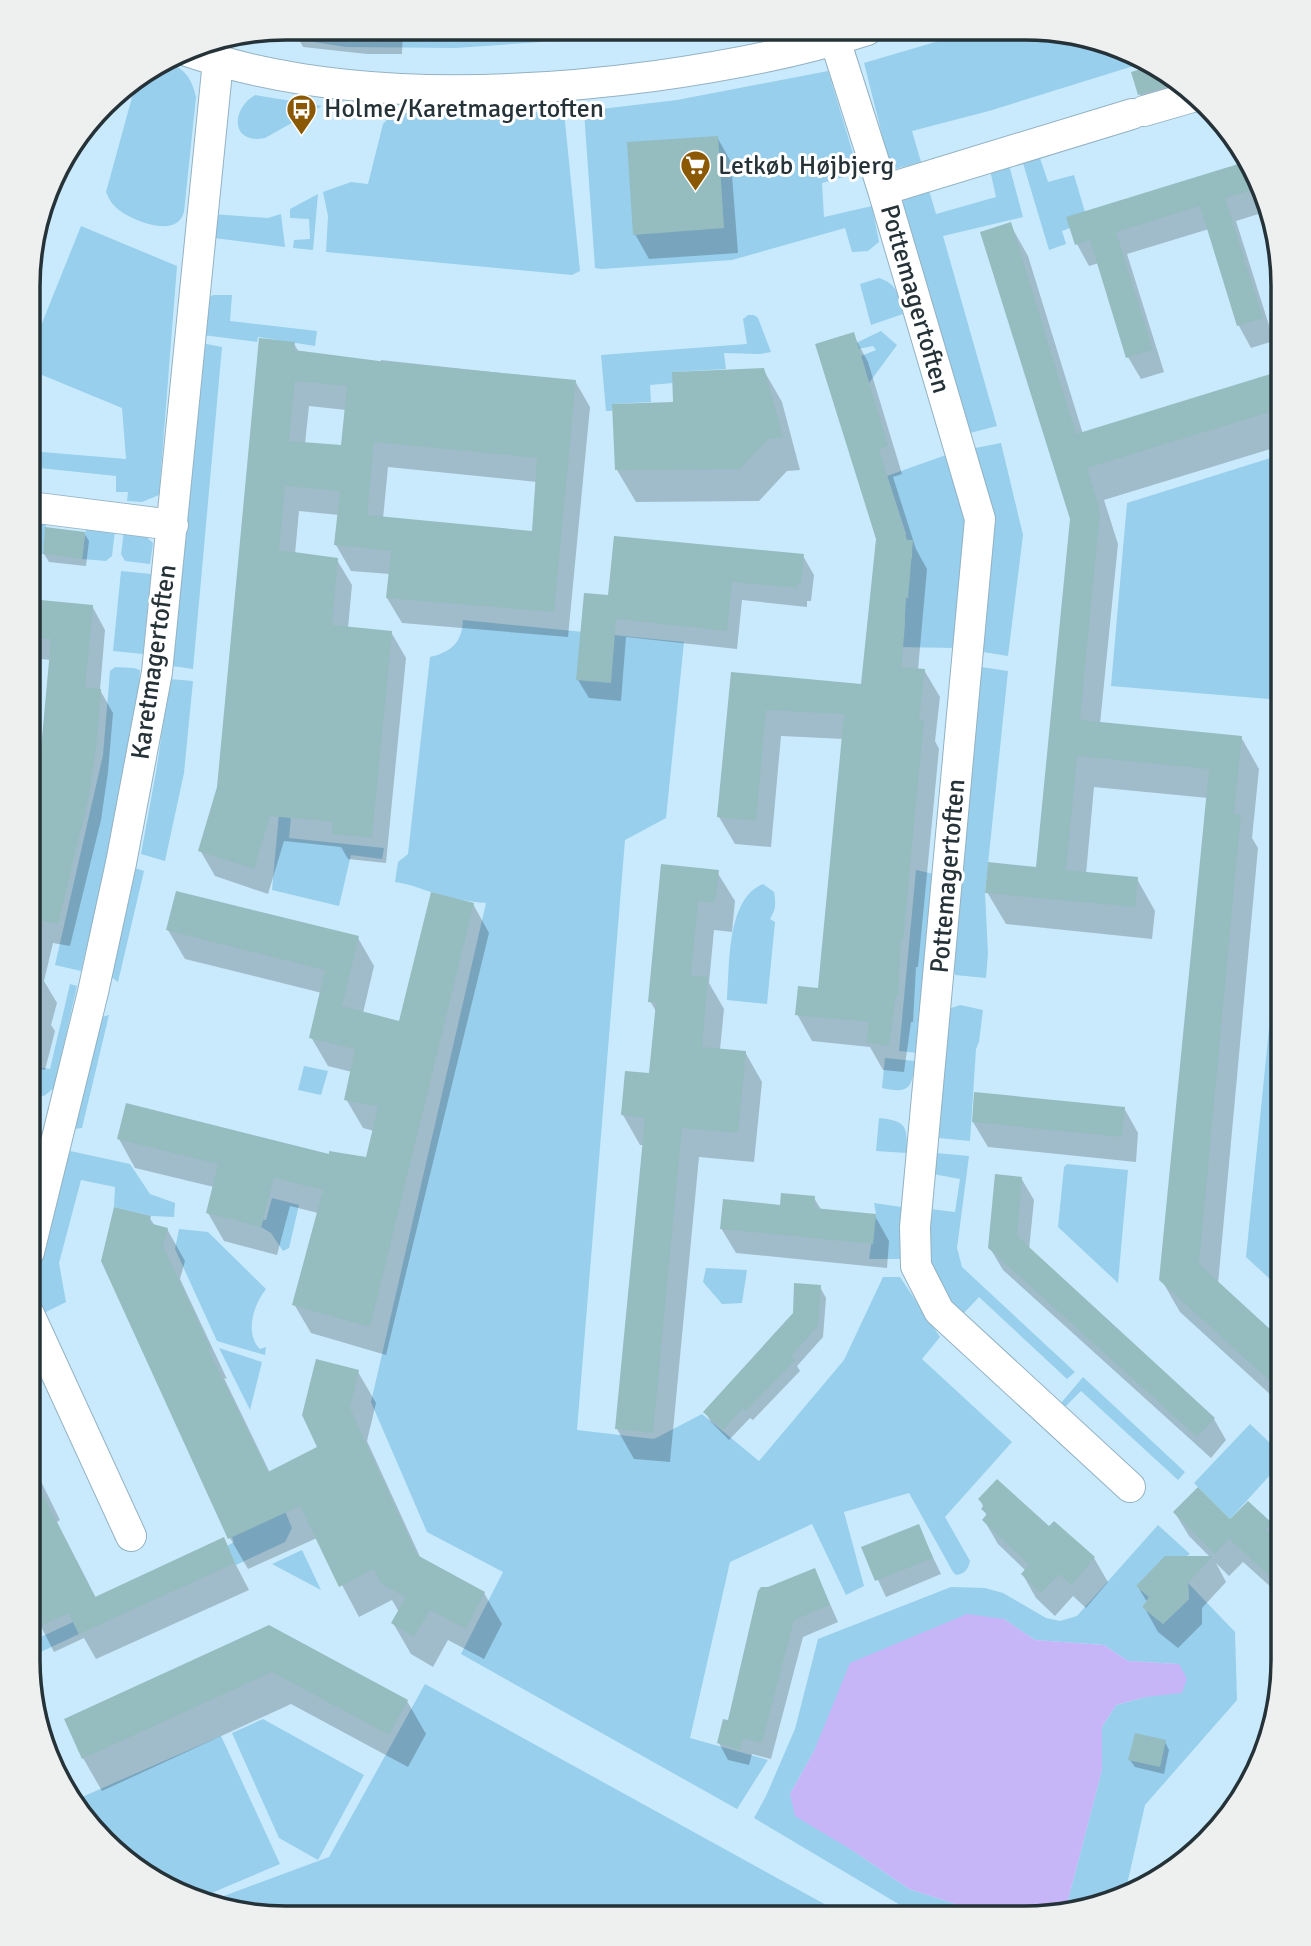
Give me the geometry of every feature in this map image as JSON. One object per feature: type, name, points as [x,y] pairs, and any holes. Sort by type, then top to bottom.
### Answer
[{"type":"street","points":[[201,55],[294,76],[374,87],[456,90],[580,86],[729,66],[834,40]]},
{"type":"street","name":"Pottemagertoften","points":[[835,40],[883,190],[980,519],[915,1227],[916,1266],[939,1311],[1130,1487]]},
{"type":"street","name":"Karetmagertoften","points":[[40,1207],[93,992],[121,863],[157,672],[218,61]]},
{"type":"street","name":"Pottemagertoften","points":[[883,190],[1185,99]]},
{"type":"street","points":[[40,508],[173,525]]},
{"type":"street","points":[[40,1338],[131,1536]]},
{"type":"shaded area","points":[[942,40],[1025,40],[1073,45],[1104,53],[1133,66],[989,111],[912,131],[921,162],[891,170],[864,63]]},
{"type":"shaded area","points":[[307,41],[555,41],[456,48],[346,47]]},
{"type":"shaded area","points":[[179,68],[187,76],[196,97],[184,212],[180,220],[173,225],[164,226],[144,223],[114,206],[106,192],[133,94],[163,73]]},
{"type":"shaded area","points":[[828,71],[859,173],[822,183],[824,217],[872,206],[879,242],[868,251],[852,252],[845,228],[732,260],[595,268],[584,111],[677,100]]},
{"type":"shaded area","points":[[255,95],[322,106],[265,138],[254,139],[240,131],[238,117],[247,101]]},
{"type":"shaded area","points":[[564,112],[580,271],[572,275],[326,252],[328,216],[323,192],[351,182],[368,184],[383,124],[390,116],[400,113]]},
{"type":"shaded area","points":[[1039,155],[1048,182],[1074,175],[1085,212],[1070,228],[1062,231],[1066,244],[1049,250],[1022,160]]},
{"type":"shaded area","points":[[1009,165],[1023,217],[943,236],[997,426],[970,433],[901,207],[902,201],[929,190],[936,214],[996,197],[990,170]]},
{"type":"shaded area","points":[[318,194],[313,250],[293,248],[294,240],[310,239],[309,219],[290,218],[290,209]]},
{"type":"shaded area","points":[[213,214],[268,218],[281,214],[285,247],[214,238]]},
{"type":"shaded area","points":[[81,226],[177,266],[159,495],[142,502],[127,501],[128,492],[116,492],[116,476],[40,468],[40,452],[126,459],[122,408],[40,374],[40,328]]},
{"type":"shaded area","points":[[879,278],[894,287],[903,314],[871,325],[860,284]]},
{"type":"shaded area","points":[[213,295],[232,295],[230,321],[317,331],[315,346],[258,337],[257,342],[203,335],[207,299]]},
{"type":"shaded area","points":[[748,315],[758,318],[771,352],[724,353],[726,369],[673,372],[673,383],[650,385],[651,402],[613,404],[612,411],[606,411],[601,355],[747,344],[743,319]]},
{"type":"shaded area","points":[[881,331],[897,345],[869,383],[861,356],[876,350],[873,346],[858,349],[856,343]]},
{"type":"shaded area","points":[[201,343],[222,347],[193,669],[172,666]]},
{"type":"shaded area","points":[[1001,443],[1023,535],[1008,656],[983,652],[991,508],[975,448]]},
{"type":"shaded area","points":[[946,455],[965,522],[957,648],[894,647],[904,637],[905,617],[895,616],[901,559],[912,558],[912,540],[904,540],[906,534],[887,476]]},
{"type":"shaded area","points":[[1271,458],[1271,699],[1111,686],[1127,503]]},
{"type":"shaded area","points":[[40,523],[46,524],[43,554],[40,554]]},
{"type":"shaded area","points":[[86,528],[115,530],[112,556],[106,561],[82,559]]},
{"type":"shaded area","points":[[124,531],[143,534],[153,543],[150,564],[125,561],[121,554]]},
{"type":"shaded area","points":[[121,571],[151,574],[143,654],[113,651]]},
{"type":"shaded area","points":[[298,605],[296,764],[289,838],[384,848],[382,859],[351,855],[339,906],[272,890]]},
{"type":"shaded area","points":[[463,620],[684,642],[666,818],[625,840],[577,1430],[654,1439],[702,1414],[759,1461],[844,1360],[883,1277],[900,1277],[940,1337],[922,1359],[1012,1442],[945,1517],[970,1561],[962,1574],[956,1575],[953,1572],[909,1493],[844,1512],[864,1586],[846,1595],[812,1524],[730,1562],[690,1738],[768,1760],[737,1809],[461,1654],[503,1572],[427,1532],[371,1402],[486,903],[453,898],[395,882],[398,862],[408,854],[430,657],[454,645],[460,635]]},
{"type":"shaded area","points":[[115,667],[140,670],[139,694],[130,763],[81,971],[55,965],[103,755],[110,671]]},
{"type":"shaded area","points":[[981,667],[1008,671],[985,893],[988,953],[986,978],[955,975],[953,967]]},
{"type":"shaded area","points":[[170,679],[193,681],[184,773],[165,861],[141,854]]},
{"type":"shaded area","points":[[135,868],[144,871],[118,982],[110,976],[123,926],[118,917],[129,894]]},
{"type":"shaded area","points":[[916,870],[934,874],[918,1053],[899,1051]]},
{"type":"shaded area","points":[[763,884],[774,892],[775,903],[770,919],[775,922],[767,1004],[727,1000],[730,952],[736,918],[751,892]]},
{"type":"shaded area","points":[[70,984],[77,986],[54,1088],[44,1096],[40,1095],[40,1067],[50,1069]]},
{"type":"shaded area","points":[[960,1005],[983,1010],[976,1049],[970,1141],[939,1138],[947,1023],[951,1008]]},
{"type":"shaded area","points":[[1270,1014],[1270,1279],[1246,1257]]},
{"type":"shaded area","points":[[109,1015],[82,1128],[74,1129],[102,1017]]},
{"type":"shaded area","points":[[885,1058],[915,1061],[913,1077],[908,1087],[899,1090],[882,1088]]},
{"type":"shaded area","points":[[304,1066],[328,1071],[321,1095],[298,1090]]},
{"type":"shaded area","points":[[879,1118],[904,1126],[907,1153],[876,1151]]},
{"type":"shaded area","points":[[70,1151],[130,1164],[150,1194],[175,1203],[174,1217],[151,1216],[114,1207],[115,1187],[81,1180],[59,1263],[66,1302],[42,1314],[40,1256]]},
{"type":"shaded area","points":[[936,1153],[969,1156],[957,1248],[962,1267],[1075,1372],[1067,1379],[979,1297],[963,1314],[936,1278],[930,1254],[930,1209],[955,1212],[960,1179],[933,1174]]},
{"type":"shaded area","points":[[1067,1164],[1128,1170],[1118,1283],[1058,1227],[1064,1167]]},
{"type":"shaded area","points":[[272,1198],[299,1205],[289,1248],[283,1251],[271,1233],[261,1227],[263,1220],[266,1220]]},
{"type":"shaded area","points":[[874,1203],[901,1207],[901,1259],[869,1259],[876,1214]]},
{"type":"shaded area","points":[[179,1229],[208,1232],[266,1289],[252,1319],[252,1335],[260,1349],[266,1347],[265,1355],[217,1341],[175,1249]]},
{"type":"shaded area","points":[[706,1268],[747,1270],[742,1303],[722,1304],[703,1282]]},
{"type":"shaded area","points":[[219,1348],[262,1362],[250,1410]]},
{"type":"shaded area","points":[[1083,1377],[1185,1472],[1178,1480],[1081,1391],[1065,1407],[1061,1403]]},
{"type":"shaded area","points":[[1250,1424],[1270,1443],[1270,1475],[1230,1519],[1194,1483]]},
{"type":"shaded area","points":[[282,1504],[292,1528],[285,1542],[236,1565],[227,1546],[234,1542],[232,1537]]},
{"type":"shaded area","points":[[1158,1525],[1190,1554],[1136,1586],[1149,1597],[1142,1607],[1163,1624],[1189,1599],[1188,1583],[1235,1632],[1237,1700],[1145,1805],[1127,1883],[1104,1893],[1068,1902],[1102,1770],[1102,1727],[1116,1705],[1146,1697],[1178,1664],[1128,1661],[1104,1645],[1035,1640],[1004,1619],[814,1751],[790,1794],[855,1852],[909,1889],[962,1906],[902,1906],[754,1818],[795,1729],[818,1639],[951,1587],[985,1588],[1003,1593],[1046,1618],[1060,1621],[1077,1616]]},
{"type":"shaded area","points":[[302,1550],[321,1590],[272,1564]]},
{"type":"shaded area","points":[[967,1614],[1004,1619],[1035,1640],[1104,1645],[1128,1661],[1179,1664],[1187,1679],[1182,1693],[1146,1697],[1116,1705],[1102,1727],[1102,1770],[1068,1902],[1025,1906],[962,1906],[909,1889],[795,1816],[790,1794],[814,1751],[850,1663]]},
{"type":"shaded area","points":[[73,1622],[79,1634],[40,1652],[40,1637]]},
{"type":"shaded area","points":[[425,1684],[828,1906],[286,1906],[254,1904],[222,1897],[329,1857]]},
{"type":"shaded area","points":[[263,1719],[364,1775],[318,1860],[279,1838],[232,1733]]},
{"type":"shaded area","points":[[221,1736],[280,1864],[207,1893],[163,1873],[124,1845],[101,1822],[83,1797]]},
{"type":"building","points":[[1140,69],[1167,86],[1138,95],[1131,72]]},
{"type":"building","points":[[718,136],[724,228],[633,235],[627,142]]},
{"type":"building","points":[[1238,164],[1251,190],[1225,198],[1263,318],[1237,326],[1200,206],[1116,232],[1153,350],[1126,358],[1090,240],[1075,245],[1066,217]]},
{"type":"building","points":[[1011,222],[1076,434],[1271,374],[1271,412],[1087,468],[1100,511],[1080,720],[1242,736],[1234,814],[1241,814],[1199,1264],[1270,1329],[1270,1381],[1159,1280],[1209,769],[1077,756],[1066,870],[1138,877],[1135,907],[985,893],[988,862],[1036,867],[1070,519],[980,232]]},
{"type":"building","points":[[854,332],[888,446],[879,449],[907,540],[913,540],[902,667],[925,669],[919,719],[924,720],[901,940],[898,996],[889,1046],[866,1043],[869,1022],[795,1015],[798,986],[818,988],[844,714],[766,710],[756,821],[717,817],[731,672],[861,684],[876,539],[815,344]]},
{"type":"building","points":[[259,338],[295,342],[294,350],[576,380],[554,612],[386,598],[391,551],[334,545],[340,491],[285,486],[279,550],[338,558],[332,625],[392,631],[372,838],[332,834],[333,822],[270,816],[254,869],[198,851],[217,787]],"holes":[[[295,381],[347,386],[341,445],[289,441]],[[374,442],[537,458],[532,531],[367,515]]]},
{"type":"building","points":[[764,368],[783,437],[769,439],[740,469],[615,470],[612,404],[673,402],[672,372]]},
{"type":"building","points":[[45,527],[85,532],[82,559],[43,554]]},
{"type":"building","points":[[614,536],[804,554],[801,583],[797,583],[797,588],[732,582],[727,631],[616,619],[611,683],[576,680],[584,593],[608,595]]},
{"type":"building","points":[[40,600],[93,605],[85,688],[101,689],[96,748],[89,796],[58,924],[40,920],[40,760],[51,639],[40,638]]},
{"type":"building","points":[[661,864],[719,870],[715,903],[698,901],[691,976],[708,977],[702,1047],[746,1051],[738,1133],[682,1128],[653,1433],[615,1429],[645,1118],[621,1115],[625,1071],[649,1073],[656,1003],[648,1002]]},
{"type":"building","points":[[176,891],[359,936],[342,1006],[399,1021],[431,892],[474,903],[370,1327],[292,1305],[323,1190],[274,1178],[261,1227],[206,1213],[218,1164],[117,1139],[126,1103],[329,1154],[329,1151],[366,1157],[378,1107],[344,1100],[355,1049],[309,1038],[325,970],[166,930]]},
{"type":"building","points":[[974,1092],[1125,1107],[1122,1137],[972,1122]]},
{"type":"building","points":[[995,1174],[1022,1177],[1017,1236],[1215,1418],[1197,1437],[988,1248]]},
{"type":"building","points":[[781,1193],[815,1196],[814,1208],[876,1214],[873,1244],[720,1229],[723,1199],[780,1205]]},
{"type":"building","points":[[114,1207],[151,1216],[149,1223],[168,1228],[163,1246],[211,1349],[208,1349],[268,1472],[317,1447],[302,1415],[316,1359],[359,1370],[350,1408],[417,1555],[485,1592],[466,1629],[430,1610],[414,1637],[391,1623],[406,1597],[381,1584],[374,1569],[339,1587],[300,1506],[228,1539],[101,1261]]},
{"type":"building","points":[[794,1283],[821,1285],[818,1326],[791,1356],[795,1360],[746,1411],[743,1408],[723,1430],[703,1412],[793,1313]]},
{"type":"building","points":[[997,1479],[1049,1526],[1054,1521],[1095,1557],[1072,1585],[1059,1574],[1041,1593],[1021,1574],[1029,1565],[982,1520],[987,1514],[981,1509],[984,1505],[978,1499]]},
{"type":"building","points":[[1198,1487],[1230,1519],[1248,1501],[1270,1521],[1266,1530],[1270,1534],[1270,1577],[1229,1539],[1215,1554],[1173,1512]]},
{"type":"building","points":[[40,1489],[95,1597],[224,1537],[235,1563],[79,1634],[69,1613],[40,1626]]},
{"type":"building","points":[[919,1524],[933,1558],[875,1581],[861,1547]]},
{"type":"building","points":[[1165,1556],[1213,1556],[1188,1583],[1189,1599],[1163,1624],[1142,1607],[1149,1597],[1136,1586]]},
{"type":"building","points":[[815,1568],[830,1605],[794,1620],[762,1743],[743,1738],[740,1750],[717,1743],[723,1719],[728,1720],[758,1591],[761,1587],[768,1587]]},
{"type":"building","points":[[269,1625],[408,1700],[389,1735],[272,1672],[82,1759],[64,1719]]},
{"type":"building","points":[[1135,1733],[1166,1740],[1160,1767],[1128,1760]]},
{"type":"place","name":"Holme/Karetmagertoften","points":[[301,136]]},
{"type":"place","name":"Letkøb Højbjerg","points":[[695,193]]}]
